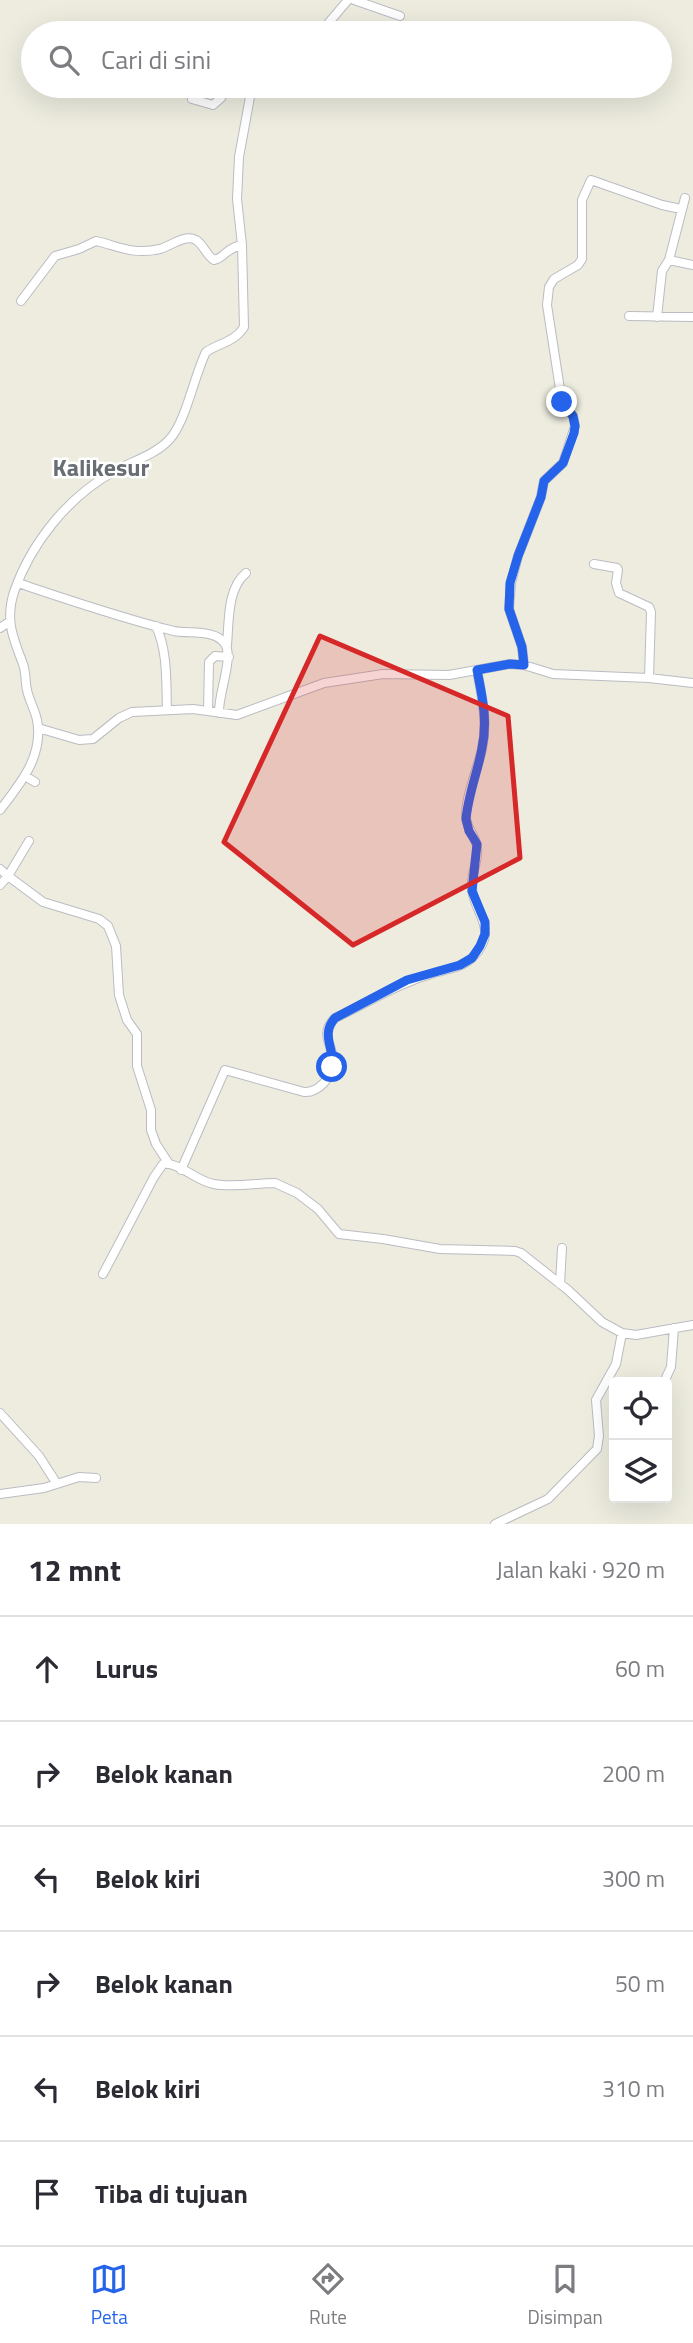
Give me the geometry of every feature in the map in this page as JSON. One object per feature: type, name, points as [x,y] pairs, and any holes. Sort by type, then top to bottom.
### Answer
[{"type":"street","points":[[331,21],[351,0],[400,16]]},
{"type":"street","points":[[192,99],[213,106],[221,98]]},
{"type":"street","points":[[0,810],[26,776],[34,757],[38,728],[27,689],[24,666],[12,640],[9,622],[18,583],[56,517],[76,498],[113,472],[169,440],[188,401],[206,352],[231,340],[242,331],[242,245],[237,199],[239,157],[250,98]]},
{"type":"street","points":[[524,665],[522,647],[509,609],[510,583],[541,497],[544,481],[563,463],[575,426],[573,416],[565,408],[561,395],[547,306],[551,282],[582,260],[582,200],[591,180],[681,209]]},
{"type":"street","points":[[657,317],[662,271],[669,260],[685,198]]},
{"type":"street","points":[[21,301],[55,257],[96,241],[134,252],[191,239],[198,242],[214,260],[222,257],[229,248],[242,245]]},
{"type":"street","points":[[669,260],[693,265]]},
{"type":"street","points":[[629,316],[693,317]]},
{"type":"street","points":[[594,565],[617,568],[616,588],[619,593],[649,607],[649,678]]},
{"type":"street","points":[[219,713],[229,657],[227,645],[235,588],[246,573]]},
{"type":"street","points":[[18,583],[176,632],[214,636],[227,645]]},
{"type":"street","points":[[0,628],[9,622]]},
{"type":"street","points":[[156,626],[161,637],[166,667],[167,710]]},
{"type":"street","points":[[208,711],[209,662],[215,656],[229,657]]},
{"type":"street","points":[[38,728],[79,740],[93,739],[119,718],[132,712],[193,709],[232,716],[324,683],[383,674],[449,675],[510,664],[524,665],[553,674],[693,682]]},
{"type":"street","points":[[181,1170],[225,1070],[312,1093],[319,1089],[332,1067],[327,1037],[328,1029],[335,1018],[407,980],[460,965],[472,958],[480,946],[485,934],[485,922],[472,891],[477,844],[466,819],[483,747],[485,724],[485,707],[477,670]]},
{"type":"street","points":[[26,776],[35,782]]},
{"type":"street","points":[[0,885],[29,841]]},
{"type":"street","points":[[0,869],[43,902],[99,919],[108,926],[116,946],[119,995],[127,1020],[137,1034],[137,1066],[151,1110],[151,1130],[156,1144],[169,1164]]},
{"type":"street","points":[[103,1274],[154,1177],[163,1164],[169,1164],[198,1180],[214,1184],[275,1183],[285,1186],[318,1209],[335,1232],[343,1236],[383,1239],[440,1249],[521,1253],[602,1322],[622,1334],[636,1335],[693,1325]]},
{"type":"street","points":[[560,1284],[562,1248]]},
{"type":"street","points":[[666,1377],[671,1367],[674,1328]]},
{"type":"street","points":[[495,1524],[548,1499],[597,1449],[599,1436],[596,1400],[616,1364],[622,1334]]},
{"type":"street","points":[[0,1413],[39,1455],[57,1484]]},
{"type":"street","points":[[0,1494],[57,1484],[79,1477],[96,1478]]},
{"type":"highlighted area","points":[[320,636],[508,716],[520,858],[353,945],[224,842]]},
{"type":"district","name":"Kalikesur","points":[[101,467]]},
{"type":"route","points":[[332,1067],[327,1037],[328,1029],[335,1018],[407,980],[460,965],[472,958],[485,934],[485,922],[472,891],[477,844],[466,819],[483,747],[485,724],[485,707],[477,670],[510,664],[524,665],[522,647],[509,609],[510,583],[541,497],[544,481],[563,463],[574,433],[573,416],[562,402]]}]
